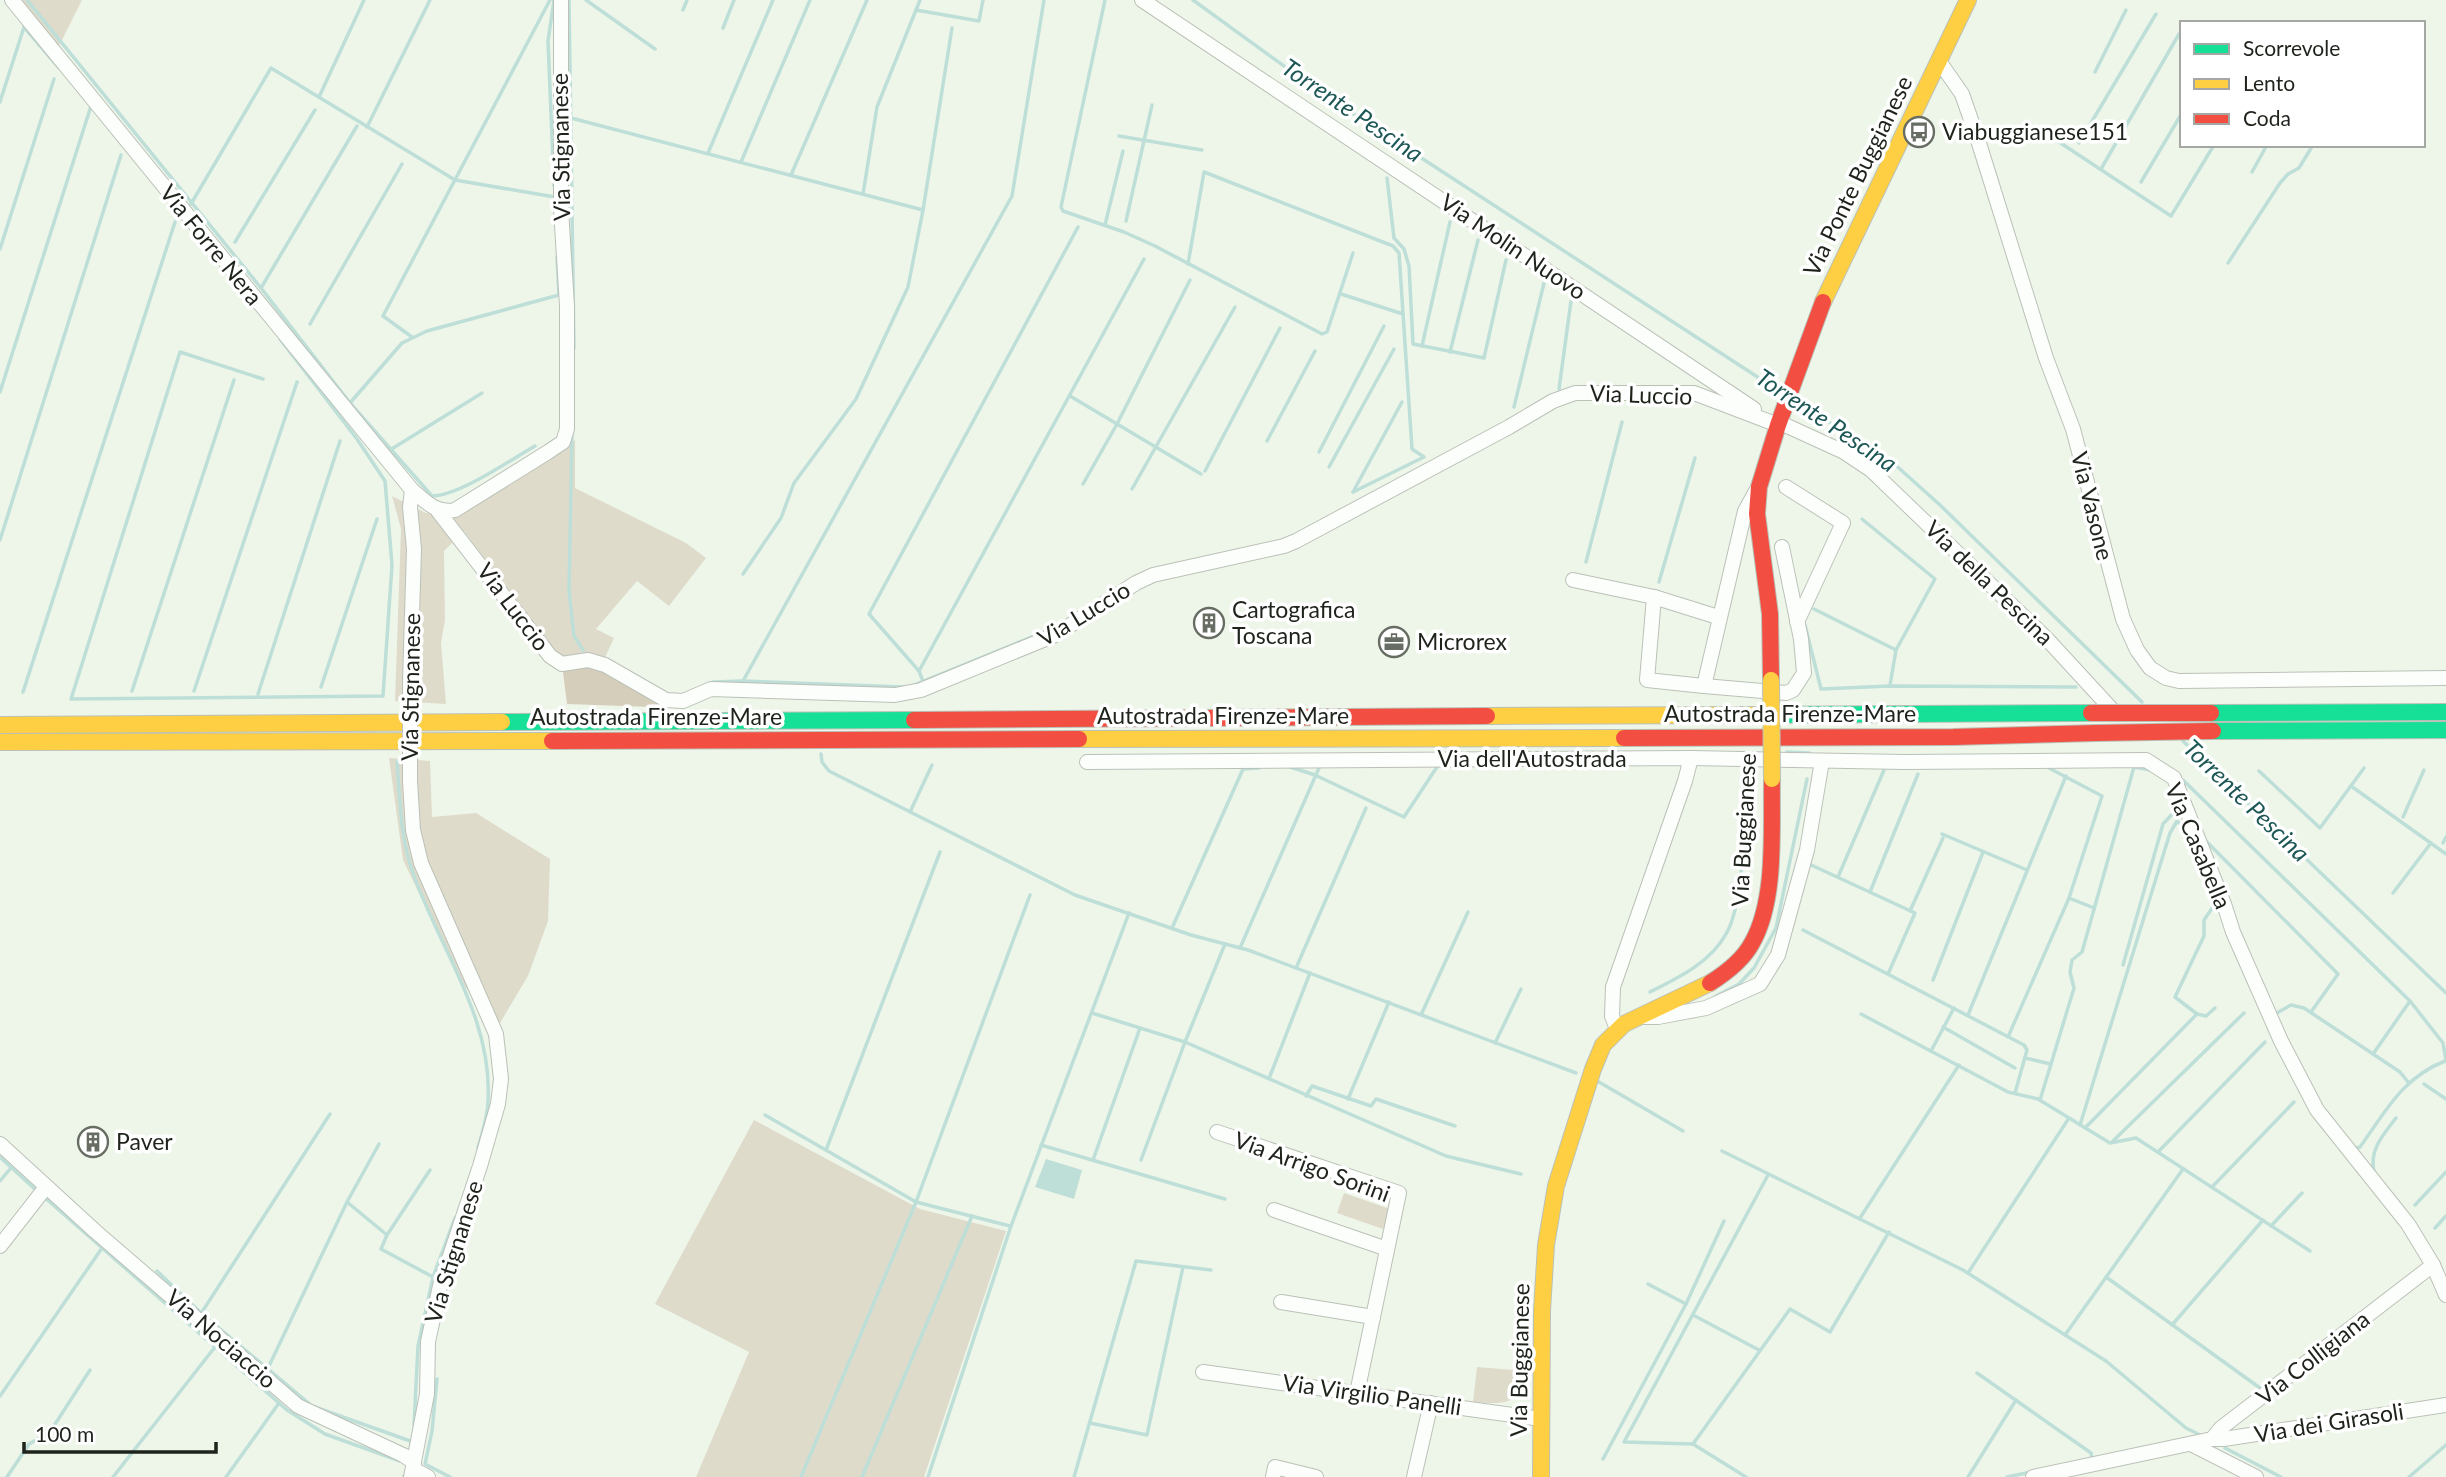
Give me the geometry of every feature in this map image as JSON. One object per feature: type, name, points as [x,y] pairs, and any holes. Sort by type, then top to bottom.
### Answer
[{"type":"main road","name":"Via Ponte Buggianese","points":[[1797,376],[1828,289],[1968,0]]},
{"type":"main road","name":"Via Buggianese","points":[[1541,1477],[1542,1302],[1551,1208],[1562,1163],[1598,1056],[1606,1041],[1637,1016],[1690,996],[1712,982],[1743,956],[1762,921],[1772,779],[1771,680],[1770,614],[1757,514],[1759,486],[1797,376]]},
{"type":"main road","name":"Autostrada Firenze-Mare","points":[[0,725],[2446,712]]},
{"type":"main road","name":"Autostrada Firenze-Mare","points":[[0,743],[1953,737],[2213,731],[2446,730]]},
{"type":"street","name":"Via Forre Nera","points":[[12,0],[412,490]]},
{"type":"street","name":"Via Stignanese","points":[[438,511],[455,510],[548,452],[563,442],[567,429],[566,306],[561,209],[561,0]]},
{"type":"street","name":"Via Molin Nuovo","points":[[1142,0],[1779,422]]},
{"type":"street","name":"Via Vasone","points":[[1939,61],[1962,94],[2046,358],[2073,429],[2123,619],[2143,660],[2159,674],[2179,681],[2446,678]]},
{"type":"street","name":"Via Luccio","points":[[438,511],[550,656],[562,664],[588,660],[606,665],[666,700],[675,701],[683,701],[711,689],[895,695],[921,690],[1055,635],[1153,575],[1296,541],[1553,401],[1575,393],[1694,393],[1779,422]]},
{"type":"street","name":"Via della Pescina","points":[[1779,422],[1844,452],[1871,470],[2048,639],[2174,778]]},
{"type":"street","points":[[1704,686],[1718,617],[1745,511],[1759,486]]},
{"type":"street","points":[[1786,487],[1843,523],[1797,622]]},
{"type":"street","points":[[412,490],[438,511]]},
{"type":"street","name":"Via Stignanese","points":[[412,490],[410,506],[414,549],[410,780],[413,830],[421,863],[496,1034],[500,1079],[498,1104],[480,1166],[439,1286],[428,1342],[427,1394],[413,1469]]},
{"type":"street","points":[[1654,597],[1647,680],[1786,694],[1793,690],[1804,673],[1782,547]]},
{"type":"street","points":[[1573,580],[1654,597],[1718,617]]},
{"type":"street","points":[[1617,1030],[1612,1016],[1614,987],[1691,758]]},
{"type":"street","name":"Via Casabella","points":[[1691,758],[1822,761],[2146,760],[2174,778],[2233,932],[2281,1041],[2316,1110],[2408,1224],[2433,1265],[2446,1295]]},
{"type":"street","name":"Via dell'Autostrada","points":[[1087,762],[1691,758]]},
{"type":"street","points":[[1637,1016],[1658,1017],[1706,1008],[1760,984],[1778,955],[1807,850],[1822,761]]},
{"type":"street","name":"Via Arrigo Sorini","points":[[1217,1132],[1399,1193],[1357,1393]]},
{"type":"street","name":"Via Nociaccio","points":[[0,1144],[298,1406],[403,1455],[413,1469],[428,1477]]},
{"type":"street","points":[[0,1246],[46,1187]]},
{"type":"street","points":[[1274,1210],[1387,1248]]},
{"type":"street","name":"Via Colligiana","points":[[2212,1439],[2221,1428],[2433,1265]]},
{"type":"street","points":[[1281,1302],[1373,1317]]},
{"type":"street","name":"Via Virgilio Panelli","points":[[1203,1372],[1541,1419]]},
{"type":"street","points":[[1414,1477],[1431,1403]]},
{"type":"street","name":"Via dei Girasoli","points":[[2212,1439],[2446,1405]]},
{"type":"street","points":[[2033,1477],[2212,1439]]},
{"type":"street","points":[[2190,1444],[2256,1477]]},
{"type":"street","points":[[1273,1477],[1275,1467],[1316,1477]]},
{"type":"shaded area","points":[[19,0],[82,0],[58,48]]},
{"type":"shaded area","points":[[575,440],[575,488],[686,543],[706,558],[669,606],[637,581],[596,629],[614,638],[600,668],[578,665],[563,672],[549,645],[464,531],[444,551],[445,620],[441,643],[446,704],[395,701],[401,529],[392,496],[426,513],[452,515]]},
{"type":"shaded area","points":[[578,665],[600,668],[681,705],[681,708],[567,704],[563,672]]},
{"type":"shaded area","points":[[389,758],[430,761],[432,817],[476,813],[550,859],[548,921],[528,976],[497,1028],[462,983],[403,860]]},
{"type":"shaded area","points":[[754,1120],[920,1209],[1006,1231],[924,1477],[696,1477],[749,1352],[655,1304]]},
{"type":"shaded area","points":[[1344,1193],[1390,1209],[1383,1229],[1337,1213]]},
{"type":"shaded area","points":[[1477,1367],[1526,1371],[1525,1389],[1507,1401],[1473,1402]]},
{"type":"water","points":[[1046,1159],[1082,1170],[1074,1199],[1035,1187]]},
{"type":"waterway","points":[[27,0],[261,288],[350,403],[432,496],[470,484],[535,446]]},
{"type":"waterway","points":[[319,97],[364,0]]},
{"type":"waterway","points":[[367,127],[430,0]]},
{"type":"waterway","points":[[412,337],[383,316],[550,0]]},
{"type":"waterway","points":[[554,0],[548,41],[554,186]]},
{"type":"waterway","points":[[569,0],[574,348]]},
{"type":"waterway","points":[[586,0],[655,49]]},
{"type":"waterway","points":[[683,10],[687,0]]},
{"type":"waterway","points":[[723,28],[734,0]]},
{"type":"waterway","points":[[708,153],[773,0]]},
{"type":"waterway","points":[[741,162],[810,0]]},
{"type":"waterway","points":[[791,175],[867,0]]},
{"type":"waterway","points":[[863,194],[877,107],[920,0]]},
{"type":"waterway","points":[[916,10],[979,21],[983,0]]},
{"type":"waterway","points":[[743,681],[1012,196],[1044,0]]},
{"type":"waterway","points":[[1105,0],[1061,207],[1063,211],[1155,246],[1322,334],[1327,332],[1353,253]]},
{"type":"waterway","name":"Torrente Pescina","points":[[1193,0],[1317,90],[1782,393]]},
{"type":"waterway","points":[[2095,72],[2126,10]]},
{"type":"waterway","points":[[2079,143],[2156,14]]},
{"type":"waterway","points":[[24,27],[59,68]]},
{"type":"waterway","points":[[0,102],[24,27]]},
{"type":"waterway","points":[[743,574],[781,518],[794,483],[856,399],[908,287],[952,28]]},
{"type":"waterway","points":[[2101,169],[2179,34]]},
{"type":"waterway","points":[[191,204],[271,68],[455,180],[555,197]]},
{"type":"waterway","points":[[0,249],[54,79]]},
{"type":"waterway","points":[[1126,221],[1152,105]]},
{"type":"waterway","points":[[0,392],[91,106]]},
{"type":"waterway","points":[[235,242],[315,110]]},
{"type":"waterway","points":[[2141,182],[2180,116]]},
{"type":"waterway","points":[[571,118],[923,210]]},
{"type":"waterway","points":[[261,288],[357,126]]},
{"type":"waterway","points":[[2047,134],[2171,216],[2213,147]]},
{"type":"waterway","points":[[1119,136],[1202,150]]},
{"type":"waterway","points":[[2252,172],[2266,147]]},
{"type":"waterway","points":[[2228,263],[2280,183],[2288,174],[2299,168],[2312,147]]},
{"type":"waterway","points":[[1105,225],[1123,151]]},
{"type":"waterway","points":[[0,540],[121,155]]},
{"type":"waterway","points":[[310,324],[402,164]]},
{"type":"waterway","points":[[1188,264],[1204,172],[1393,246],[1399,253],[1412,449],[1424,457],[1353,492]]},
{"type":"waterway","points":[[1387,178],[1394,238],[1404,249],[1409,266],[1413,344],[1484,358],[1506,260]]},
{"type":"waterway","points":[[23,692],[175,222]]},
{"type":"waterway","points":[[1422,346],[1450,222]]},
{"type":"waterway","points":[[923,681],[919,671],[869,614],[1078,227]]},
{"type":"waterway","points":[[1450,352],[1478,240]]},
{"type":"waterway","points":[[350,403],[402,343],[427,331],[559,295],[557,257]]},
{"type":"waterway","points":[[919,671],[1144,259]]},
{"type":"waterway","points":[[1083,484],[1117,424],[1190,280]]},
{"type":"waterway","points":[[1514,407],[1544,283]]},
{"type":"waterway","points":[[1341,294],[1403,314]]},
{"type":"waterway","points":[[1559,389],[1571,301]]},
{"type":"waterway","points":[[1132,489],[1235,307]]},
{"type":"waterway","points":[[1319,452],[1384,326]]},
{"type":"waterway","points":[[1205,471],[1280,328]]},
{"type":"waterway","points":[[263,379],[180,352],[71,699],[383,696],[392,565],[385,481],[357,439],[280,339]]},
{"type":"waterway","points":[[1329,467],[1394,349]]},
{"type":"waterway","points":[[1267,441],[1315,351]]},
{"type":"waterway","points":[[132,691],[234,380]]},
{"type":"waterway","points":[[194,691],[297,382]]},
{"type":"waterway","points":[[390,450],[482,393]]},
{"type":"waterway","points":[[1070,396],[1201,474]]},
{"type":"waterway","name":"Torrente Pescina","points":[[1795,401],[1891,461],[1940,505],[2142,702]]},
{"type":"waterway","points":[[1353,492],[1402,402]]},
{"type":"waterway","points":[[1586,562],[1622,422]]},
{"type":"waterway","points":[[572,433],[569,591],[574,636],[583,650]]},
{"type":"waterway","points":[[258,694],[340,441]]},
{"type":"waterway","points":[[1659,582],[1695,458]]},
{"type":"waterway","points":[[321,687],[377,519]]},
{"type":"waterway","points":[[1862,519],[1935,579],[1896,650],[1890,685]]},
{"type":"waterway","points":[[1814,609],[1896,650]]},
{"type":"waterway","points":[[1805,625],[1821,689],[1890,686],[2076,687]]},
{"type":"waterway","points":[[914,685],[1044,632]]},
{"type":"waterway","points":[[713,682],[903,687]]},
{"type":"waterway","name":"Torrente Pescina","points":[[2183,741],[2446,993]]},
{"type":"waterway","points":[[1787,752],[1809,753]]},
{"type":"waterway","points":[[821,754],[822,762],[829,771],[1075,895],[1191,935],[1248,950],[1576,1073]]},
{"type":"waterway","points":[[397,761],[401,818],[409,860],[424,901],[462,984],[482,1041],[488,1101],[478,1148]]},
{"type":"waterway","points":[[910,812],[932,765]]},
{"type":"waterway","points":[[2008,1037],[2069,898],[2102,796],[2045,766]]},
{"type":"waterway","points":[[1290,767],[1315,775],[1404,817],[1437,767]]},
{"type":"waterway","points":[[2134,767],[2151,770]]},
{"type":"waterway","points":[[2051,1064],[2074,988],[2070,972],[2072,960],[2082,952],[2134,767]]},
{"type":"waterway","points":[[1172,928],[1243,769],[1259,768]]},
{"type":"waterway","points":[[1240,948],[1319,768]]},
{"type":"waterway","points":[[2259,771],[2320,828],[2364,768]]},
{"type":"waterway","points":[[1838,877],[1884,770]]},
{"type":"waterway","points":[[2403,817],[2424,770]]},
{"type":"waterway","points":[[1650,992],[1702,961],[1726,934],[1737,901],[1740,880],[1747,774]]},
{"type":"waterway","points":[[1870,892],[1918,774]]},
{"type":"waterway","points":[[1968,1015],[2066,776]]},
{"type":"waterway","points":[[1716,996],[1739,984],[1754,968],[1776,928],[1807,779]]},
{"type":"waterway","points":[[2183,780],[2410,1001],[2443,1043],[2446,1060]]},
{"type":"waterway","points":[[2351,786],[2446,854]]},
{"type":"waterway","points":[[2123,965],[2163,824],[2178,808],[2177,804]]},
{"type":"waterway","points":[[1296,968],[1366,808]]},
{"type":"waterway","points":[[2080,1125],[2170,833],[2177,821],[2188,831]]},
{"type":"waterway","points":[[1942,834],[2027,870]]},
{"type":"waterway","points":[[2443,843],[2446,837]]},
{"type":"waterway","points":[[1910,911],[1943,838]]},
{"type":"waterway","points":[[2205,840],[2338,974],[2311,1012]]},
{"type":"waterway","points":[[2393,893],[2431,843]]},
{"type":"waterway","points":[[826,1150],[940,852]]},
{"type":"waterway","points":[[1933,980],[1983,852]]},
{"type":"waterway","points":[[1809,864],[1915,913],[1888,974]]},
{"type":"waterway","points":[[801,1477],[916,1202],[1030,895]]},
{"type":"waterway","points":[[2069,898],[2094,908]]},
{"type":"waterway","points":[[2215,1008],[2206,1016],[2197,1014],[2175,997],[2204,936],[2204,920],[2217,901]]},
{"type":"waterway","points":[[1421,1015],[1468,912]]},
{"type":"waterway","points":[[928,1477],[1011,1226],[1129,913]]},
{"type":"waterway","points":[[1803,930],[2024,1045],[2027,1050],[2015,1093]]},
{"type":"waterway","points":[[1141,1160],[1225,944]]},
{"type":"waterway","points":[[1270,1076],[1310,973]]},
{"type":"waterway","points":[[1495,1043],[1521,989]]},
{"type":"waterway","points":[[2373,1054],[2410,1001]]},
{"type":"waterway","points":[[1348,1099],[1389,1002]]},
{"type":"waterway","points":[[2275,1014],[2291,1005],[2304,1008],[2400,1072],[2408,1082]]},
{"type":"waterway","points":[[1931,1051],[1954,1008]]},
{"type":"waterway","points":[[1092,1013],[1185,1042],[1446,1156],[1521,1174]]},
{"type":"waterway","points":[[2113,1141],[2244,1013]]},
{"type":"waterway","points":[[1861,1014],[2008,1092],[2038,1099],[2110,1143],[2136,1138],[2310,1251]]},
{"type":"waterway","points":[[2085,1128],[2197,1014]]},
{"type":"waterway","points":[[1943,1027],[2015,1068]]},
{"type":"waterway","points":[[1093,1160],[1140,1028]]},
{"type":"waterway","points":[[2158,1152],[2265,1042]]},
{"type":"waterway","points":[[2025,1058],[2051,1064],[2040,1100]]},
{"type":"waterway","points":[[2353,1149],[2360,1147],[2406,1086],[2430,1068],[2445,1061]]},
{"type":"waterway","points":[[1860,1218],[1959,1065]]},
{"type":"waterway","points":[[1599,1082],[1683,1131]]},
{"type":"waterway","points":[[2424,1084],[2446,1099]]},
{"type":"waterway","points":[[1306,1096],[1312,1086],[1371,1106],[1376,1099],[1455,1126]]},
{"type":"waterway","points":[[2212,1187],[2294,1102]]},
{"type":"waterway","points":[[202,1312],[330,1114]]},
{"type":"waterway","points":[[765,1115],[916,1202],[1010,1226]]},
{"type":"waterway","points":[[1968,1273],[2069,1118]]},
{"type":"waterway","points":[[2374,1172],[2375,1150],[2396,1118]]},
{"type":"waterway","points":[[268,1368],[347,1202],[379,1144]]},
{"type":"waterway","points":[[1041,1145],[1225,1199]]},
{"type":"waterway","points":[[1722,1151],[1963,1270],[2106,1361],[2186,1428],[2200,1435]]},
{"type":"waterway","points":[[0,1157],[37,1191]]},
{"type":"waterway","points":[[0,1181],[10,1169]]},
{"type":"waterway","points":[[2065,1335],[2183,1169]]},
{"type":"waterway","points":[[387,1235],[430,1170]]},
{"type":"waterway","points":[[2415,1205],[2446,1172]]},
{"type":"waterway","points":[[1746,1477],[1693,1444],[1624,1442],[1768,1175]]},
{"type":"waterway","points":[[2271,1226],[2302,1193]]},
{"type":"waterway","points":[[43,1196],[287,1410],[325,1434],[400,1461]]},
{"type":"waterway","points":[[347,1202],[387,1235],[381,1249],[433,1277]]},
{"type":"waterway","points":[[862,1477],[972,1216]]},
{"type":"waterway","points":[[2435,1228],[2446,1216]]},
{"type":"waterway","points":[[414,1425],[418,1346],[433,1277],[455,1218]]},
{"type":"waterway","points":[[2172,1325],[2263,1220]]},
{"type":"waterway","points":[[1603,1459],[1686,1304],[1724,1221]]},
{"type":"waterway","points":[[1693,1444],[1790,1309],[1830,1332],[1889,1232]]},
{"type":"waterway","points":[[0,1396],[102,1248]]},
{"type":"waterway","points":[[1074,1477],[1136,1261],[1211,1270]]},
{"type":"waterway","points":[[1090,1423],[1147,1435],[1183,1267]]},
{"type":"waterway","points":[[157,1271],[201,1313],[312,1406],[413,1440]]},
{"type":"waterway","points":[[2106,1277],[2260,1388]]},
{"type":"waterway","points":[[1648,1284],[1686,1304]]},
{"type":"waterway","points":[[1693,1315],[1759,1350]]},
{"type":"waterway","points":[[113,1477],[215,1347]]},
{"type":"waterway","points":[[7,1477],[29,1444],[50,1432],[90,1370]]},
{"type":"waterway","points":[[1977,1373],[2091,1453],[2092,1459],[2089,1459]]},
{"type":"waterway","points":[[437,1379],[432,1431],[425,1464],[450,1477]]},
{"type":"waterway","points":[[1968,1477],[2016,1400]]},
{"type":"waterway","points":[[226,1477],[279,1403]]},
{"type":"waterway","points":[[2409,1477],[2446,1445]]},
{"type":"waterway","points":[[2225,1448],[2281,1477]]},
{"type":"waterway","points":[[2007,1477],[2031,1472]]},
{"type":"traffic: fast","points":[[2211,713],[2446,712]]},
{"type":"traffic: fast","points":[[1756,715],[2091,713]]},
{"type":"traffic: fast","points":[[502,722],[914,720]]},
{"type":"traffic: fast","points":[[2213,731],[2446,730]]},
{"type":"traffic: slow","points":[[1823,302],[1968,0]]},
{"type":"traffic: slow","points":[[1771,680],[1772,779]]},
{"type":"traffic: slow","points":[[1487,716],[1756,715]]},
{"type":"traffic: slow","points":[[0,725],[502,722]]},
{"type":"traffic: slow","points":[[1079,739],[1624,738]]},
{"type":"traffic: slow","points":[[0,742],[552,741]]},
{"type":"traffic: slow","points":[[1541,1477],[1542,1311],[1546,1245],[1556,1186],[1593,1069],[1603,1045],[1624,1024],[1710,983]]},
{"type":"traffic: jam","points":[[1771,680],[1770,614],[1757,514],[1759,487],[1778,425],[1823,302]]},
{"type":"traffic: jam","points":[[2091,713],[2211,713]]},
{"type":"traffic: jam","points":[[914,720],[1487,716]]},
{"type":"traffic: jam","points":[[2096,733],[2213,731]]},
{"type":"traffic: jam","points":[[1624,738],[1953,737],[2096,733]]},
{"type":"traffic: jam","points":[[552,741],[1079,739]]},
{"type":"traffic: jam","points":[[1710,983],[1744,955],[1752,943],[1766,906],[1771,863],[1772,779]]},
{"type":"place","name":"Viabuggianese151","points":[[1919,132]]},
{"type":"place","name":"Cartografica Toscana","points":[[1209,623]]},
{"type":"place","name":"Microrex","points":[[1394,642]]},
{"type":"place","name":"Paver","points":[[93,1142]]}]
